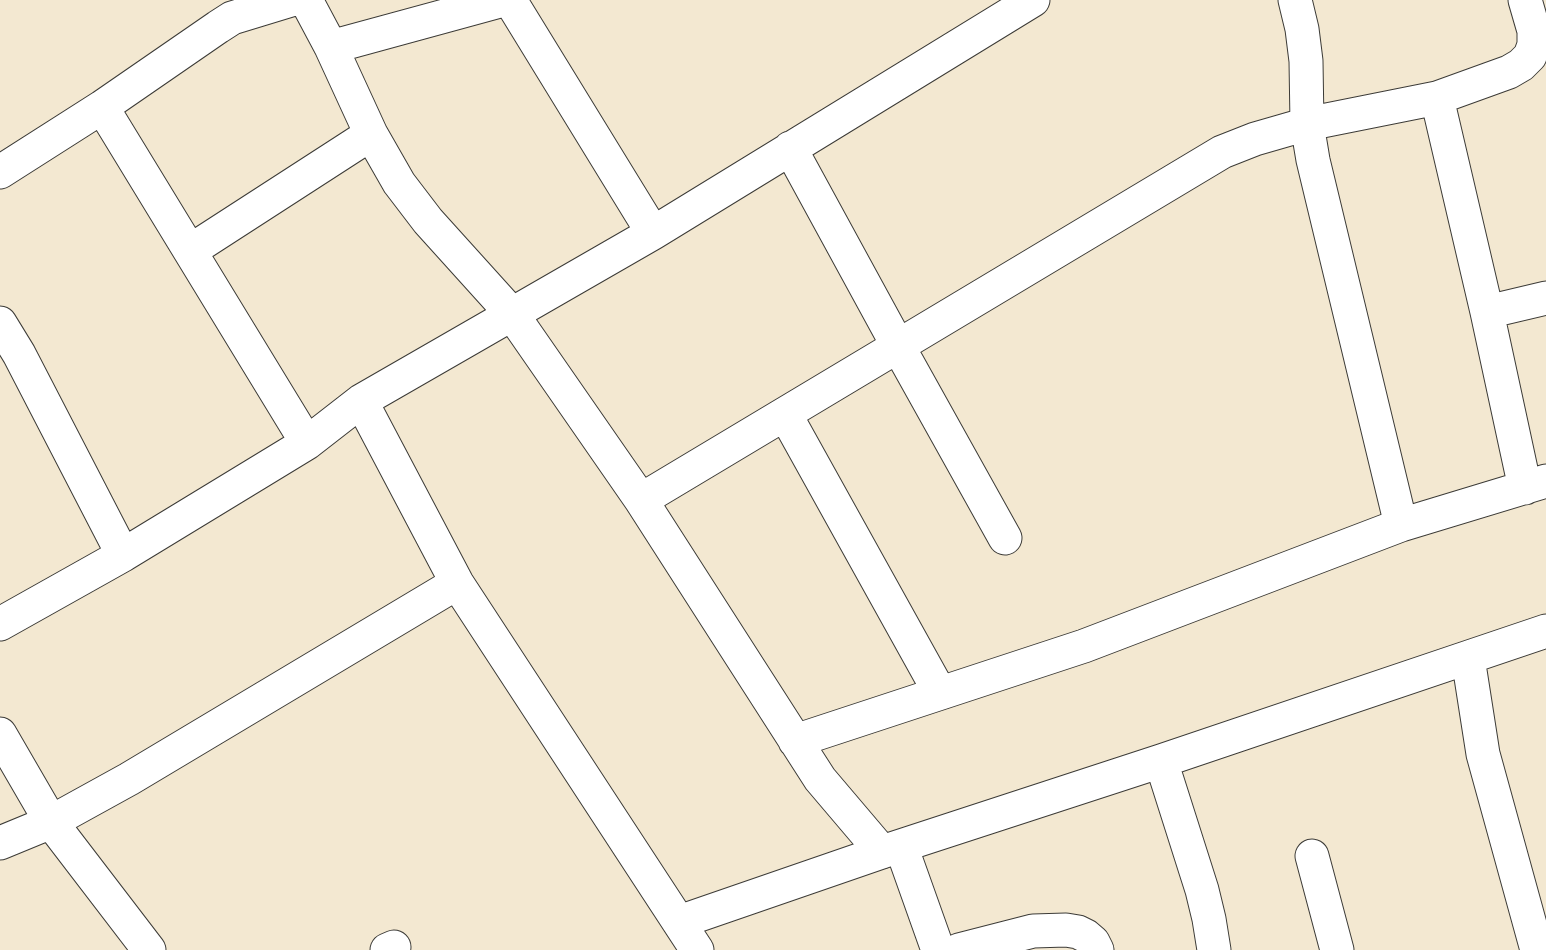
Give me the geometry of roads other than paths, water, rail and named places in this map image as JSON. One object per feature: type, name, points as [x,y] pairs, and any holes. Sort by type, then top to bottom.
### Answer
[{"type":"street","points":[[0,172],[102,107],[232,18],[291,0]]},
{"type":"street","points":[[306,0],[331,47],[371,134],[399,183],[428,221],[512,314],[641,500],[820,779],[891,849],[938,950]]},
{"type":"street","points":[[331,47],[503,0]]},
{"type":"street","points":[[510,0],[653,232]]},
{"type":"street","points":[[0,624],[123,555],[307,443],[361,401],[653,232],[1033,0]]},
{"type":"street","points":[[1295,0],[1306,61],[1307,124],[1313,160],[1401,525]]},
{"type":"street","points":[[641,500],[1222,152],[1255,139],[1307,124],[1437,98],[1509,72],[1530,56],[1534,45],[1534,31],[1525,0]]},
{"type":"street","points":[[795,741],[1084,646],[1401,525],[1535,484],[1487,312],[1437,98]]},
{"type":"street","points":[[102,107],[307,443]]},
{"type":"street","points":[[190,251],[371,134]]},
{"type":"street","points":[[790,148],[1005,538]]},
{"type":"street","points":[[1487,312],[1546,298]]},
{"type":"street","points":[[0,323],[19,354],[123,555]]},
{"type":"street","points":[[361,401],[457,583],[697,950]]},
{"type":"street","points":[[785,414],[940,693]]},
{"type":"street","points":[[0,843],[51,822],[129,779],[457,583]]},
{"type":"street","points":[[679,922],[1546,631]]},
{"type":"street","points":[[1468,658],[1483,754],[1537,950]]},
{"type":"street","points":[[0,734],[51,822],[149,950]]},
{"type":"street","points":[[1161,761],[1202,890],[1214,950]]},
{"type":"street","points":[[1312,856],[1337,950]]},
{"type":"street","points":[[976,948],[1033,931],[1066,930],[1086,936],[1097,950]]}]
